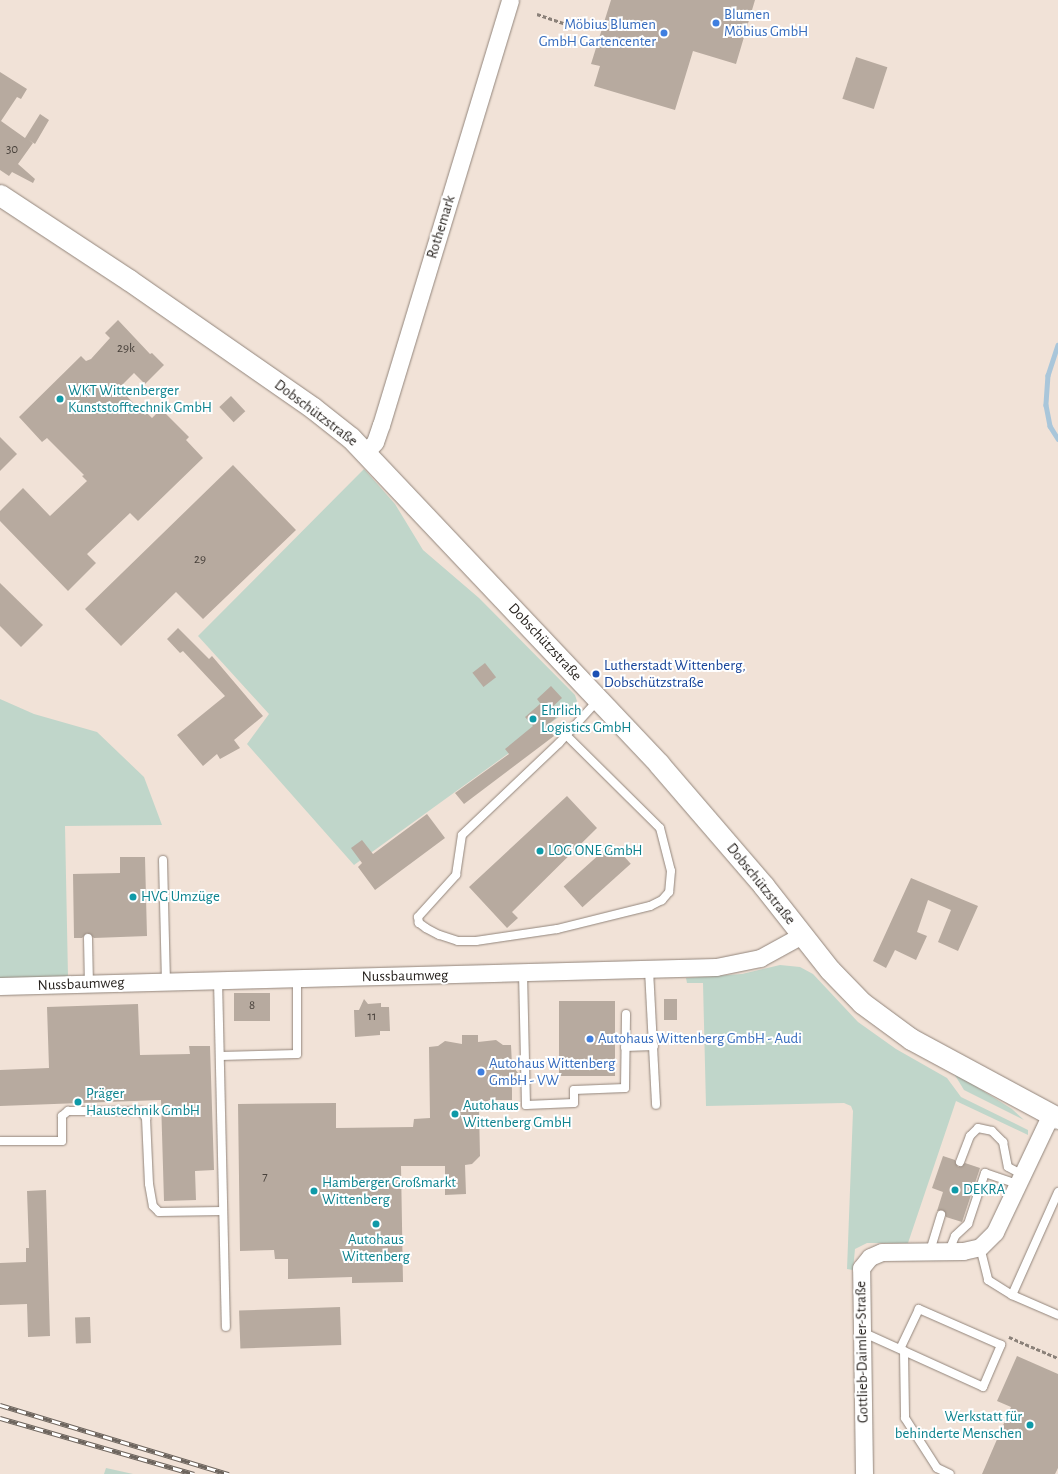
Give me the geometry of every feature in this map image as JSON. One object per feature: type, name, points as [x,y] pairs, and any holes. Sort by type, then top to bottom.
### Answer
[{"type":"street","name":"Rothemark","points":[[366,452],[375,442],[382,425],[510,0]]},
{"type":"street","name":"Dobschützstraße","points":[[0,195],[129,280],[313,408],[366,452],[599,700],[709,820],[839,980],[892,1027],[973,1074],[1054,1116]]},
{"type":"street","name":"Nussbaumweg","points":[[0,986],[649,970],[716,967],[746,963],[771,954],[802,935]]},
{"type":"street","points":[[980,1247],[995,1232],[1019,1179],[1054,1116]]},
{"type":"street","name":"Gottlieb-Daimler-Straße","points":[[864,1474],[861,1268],[870,1257],[882,1252],[949,1251],[980,1247]]},
{"type":"lane","points":[[566,735],[660,828],[672,871],[669,892],[656,904],[642,908],[557,929],[476,942],[458,941],[439,936],[419,923],[418,917],[456,875],[462,835],[566,735],[599,700]]},
{"type":"lane","points":[[163,860],[166,982]]},
{"type":"lane","points":[[88,938],[89,984]]},
{"type":"lane","points":[[649,970],[656,1105]]},
{"type":"lane","points":[[523,973],[526,1105],[574,1103],[574,1090],[625,1088],[626,1014]]},
{"type":"lane","points":[[220,1056],[297,1054],[297,978]]},
{"type":"lane","points":[[218,980],[222,1211],[226,1327]]},
{"type":"lane","points":[[625,1046],[654,1046]]},
{"type":"lane","points":[[0,1141],[62,1141],[62,1116],[68,1111],[141,1111],[146,1118],[149,1184],[153,1206],[160,1212],[222,1211]]},
{"type":"lane","points":[[960,1162],[970,1136],[978,1128],[992,1131],[1003,1142],[1008,1167],[1019,1179]]},
{"type":"lane","points":[[949,1251],[955,1236],[968,1224],[985,1174],[1019,1179]]},
{"type":"lane","points":[[1012,1295],[1058,1192]]},
{"type":"lane","points":[[930,1251],[942,1215]]},
{"type":"lane","points":[[980,1247],[988,1280],[1012,1295],[1058,1315]]},
{"type":"lane","points":[[862,1332],[902,1350],[983,1387],[1001,1345],[919,1309],[902,1350],[905,1418],[937,1468],[950,1474]]},
{"type":"path","points":[[538,14],[572,26]]},
{"type":"path","points":[[1001,1345],[1005,1335],[1058,1358]]},
{"type":"green space","points":[[364,469],[395,504],[423,550],[479,598],[575,695],[577,701],[574,706],[354,865],[247,744],[269,714],[198,636]]},
{"type":"green space","points":[[0,699],[34,714],[97,732],[144,777],[162,825],[65,826],[68,977],[0,979]]},
{"type":"green space","points":[[780,965],[800,967],[813,974],[858,1022],[896,1049],[947,1078],[961,1097],[1028,1130],[1028,1135],[956,1101],[908,1243],[867,1243],[855,1249],[853,1270],[847,1269],[853,1111],[851,1106],[844,1103],[706,1106],[703,983],[687,983],[686,978],[742,974]]},
{"type":"green space","points":[[953,1072],[1012,1109],[1024,1120],[964,1090]]},
{"type":"green space","points":[[106,1468],[133,1474],[104,1474]]},
{"type":"building","points":[[611,0],[755,0],[736,64],[693,51],[675,110],[594,86],[600,66],[591,64]]},
{"type":"building","points":[[856,57],[887,67],[874,109],[842,99]]},
{"type":"building","points":[[0,72],[27,89],[21,99],[17,97],[1,121],[25,138],[40,114],[49,120],[35,144],[29,140],[33,143],[18,164],[35,179],[33,183],[12,172],[9,176],[0,170]]},
{"type":"building","points":[[118,320],[150,354],[152,353],[164,365],[145,384],[134,373],[119,388],[145,415],[147,413],[152,418],[161,409],[189,437],[186,440],[203,458],[138,521],[130,513],[87,554],[96,563],[68,591],[0,521],[0,511],[23,488],[50,516],[87,481],[82,476],[84,475],[47,438],[42,442],[19,417],[81,356],[86,361],[91,359],[110,338],[105,333]]},
{"type":"building","points":[[231,396],[245,411],[234,422],[219,407]]},
{"type":"building","points":[[0,437],[17,454],[0,471]]},
{"type":"building","points":[[233,465],[296,530],[203,619],[176,592],[121,646],[85,609]]},
{"type":"building","points":[[0,583],[43,625],[21,647],[0,626]]},
{"type":"building","points":[[178,628],[209,659],[212,656],[263,716],[234,740],[240,748],[220,759],[217,754],[203,766],[177,735],[225,696],[183,651],[180,653],[167,639]]},
{"type":"building","points":[[485,663],[496,677],[483,687],[472,673]]},
{"type":"building","points":[[551,686],[562,698],[548,711],[556,718],[546,726],[554,736],[464,804],[455,793],[509,754],[505,749],[533,726],[525,717],[540,704],[543,707],[537,699]]},
{"type":"building","name":"LOG ONE GmbH","points":[[567,796],[597,828],[512,912],[518,918],[507,928],[469,887]]},
{"type":"building","points":[[427,814],[445,838],[375,890],[358,867],[362,863],[351,848],[362,840],[373,854]]},
{"type":"building","name":"LOG ONE GmbH","points":[[612,843],[631,864],[582,907],[564,886]]},
{"type":"building","points":[[120,857],[145,857],[147,936],[94,938],[87,933],[82,938],[74,938],[73,874],[120,873]]},
{"type":"building","points":[[911,878],[978,906],[958,951],[938,942],[951,910],[928,900],[917,932],[927,936],[916,960],[895,950],[886,968],[873,961]]},
{"type":"building","points":[[234,993],[270,993],[270,1021],[234,1021]]},
{"type":"building","points":[[364,999],[368,1004],[381,1003],[381,1007],[389,1007],[390,1031],[380,1031],[380,1035],[355,1037],[354,1010],[359,1010]]},
{"type":"building","points":[[664,999],[677,999],[677,1020],[664,1020]]},
{"type":"building","points":[[559,1001],[615,1001],[615,1076],[559,1076]]},
{"type":"building","name":"Präger Haustechnik GmbH","points":[[138,1004],[140,1055],[190,1054],[189,1046],[210,1046],[214,1170],[195,1171],[196,1200],[164,1201],[161,1100],[0,1106],[0,1070],[49,1068],[47,1007]]},
{"type":"building","points":[[462,1035],[478,1035],[478,1042],[496,1040],[503,1045],[511,1045],[512,1065],[518,1073],[512,1081],[512,1100],[489,1100],[479,1110],[480,1156],[472,1164],[465,1165],[466,1194],[445,1195],[445,1166],[401,1166],[403,1282],[352,1283],[352,1277],[288,1279],[288,1259],[275,1259],[274,1250],[240,1251],[238,1104],[336,1103],[336,1128],[413,1127],[414,1119],[430,1118],[429,1047],[438,1046],[445,1041],[462,1044]]},
{"type":"building","name":"DEKRA","points":[[943,1156],[955,1160],[958,1167],[965,1163],[980,1168],[962,1222],[946,1217],[943,1210],[937,1211],[943,1192],[932,1188]]},
{"type":"building","points":[[46,1190],[50,1336],[28,1337],[27,1304],[0,1305],[0,1263],[26,1262],[26,1248],[29,1248],[27,1191]]},
{"type":"building","points":[[340,1307],[341,1345],[240,1349],[239,1311]]},
{"type":"building","points":[[90,1317],[91,1343],[76,1344],[75,1318]]},
{"type":"building","name":"Werkstatt für behinderte Menschen","points":[[1017,1356],[1058,1374],[1058,1468],[1055,1474],[982,1474],[1011,1407],[997,1401]]},
{"type":"waterway","points":[[1058,345],[1048,375],[1046,405],[1050,426],[1058,439]]},
{"type":"railway","points":[[0,1405],[229,1474]]},
{"type":"railway","points":[[0,1418],[194,1474]]},
{"type":"place","name":"Blumen Möbius GmbH","points":[[716,23]]},
{"type":"place","name":"Möbius Blumen GmbH Gartencenter","points":[[664,33]]},
{"type":"place","name":"WKT Wittenberger Kunststofftechnik GmbH","points":[[60,399]]},
{"type":"place","name":"Lutherstadt Wittenberg, Dobschützstraße","points":[[596,674]]},
{"type":"place","name":"Ehrlich Logistics GmbH","points":[[533,719]]},
{"type":"place","name":"LOG ONE GmbH","points":[[540,851]]},
{"type":"place","name":"HVG Umzüge","points":[[133,897]]},
{"type":"place","name":"Autohaus Wittenberg GmbH - Audi","points":[[590,1039]]},
{"type":"place","name":"Autohaus Wittenberg GmbH - VW","points":[[481,1072]]},
{"type":"place","name":"Präger Haustechnik GmbH","points":[[78,1102]]},
{"type":"place","name":"Autohaus Wittenberg GmbH","points":[[455,1114]]},
{"type":"place","name":"DEKRA","points":[[955,1190]]},
{"type":"place","name":"Hamberger Großmarkt Wittenberg","points":[[314,1191]]},
{"type":"place","name":"Autohaus Wittenberg","points":[[376,1224]]},
{"type":"place","name":"Werkstatt für behinderte Menschen","points":[[1030,1425]]}]
